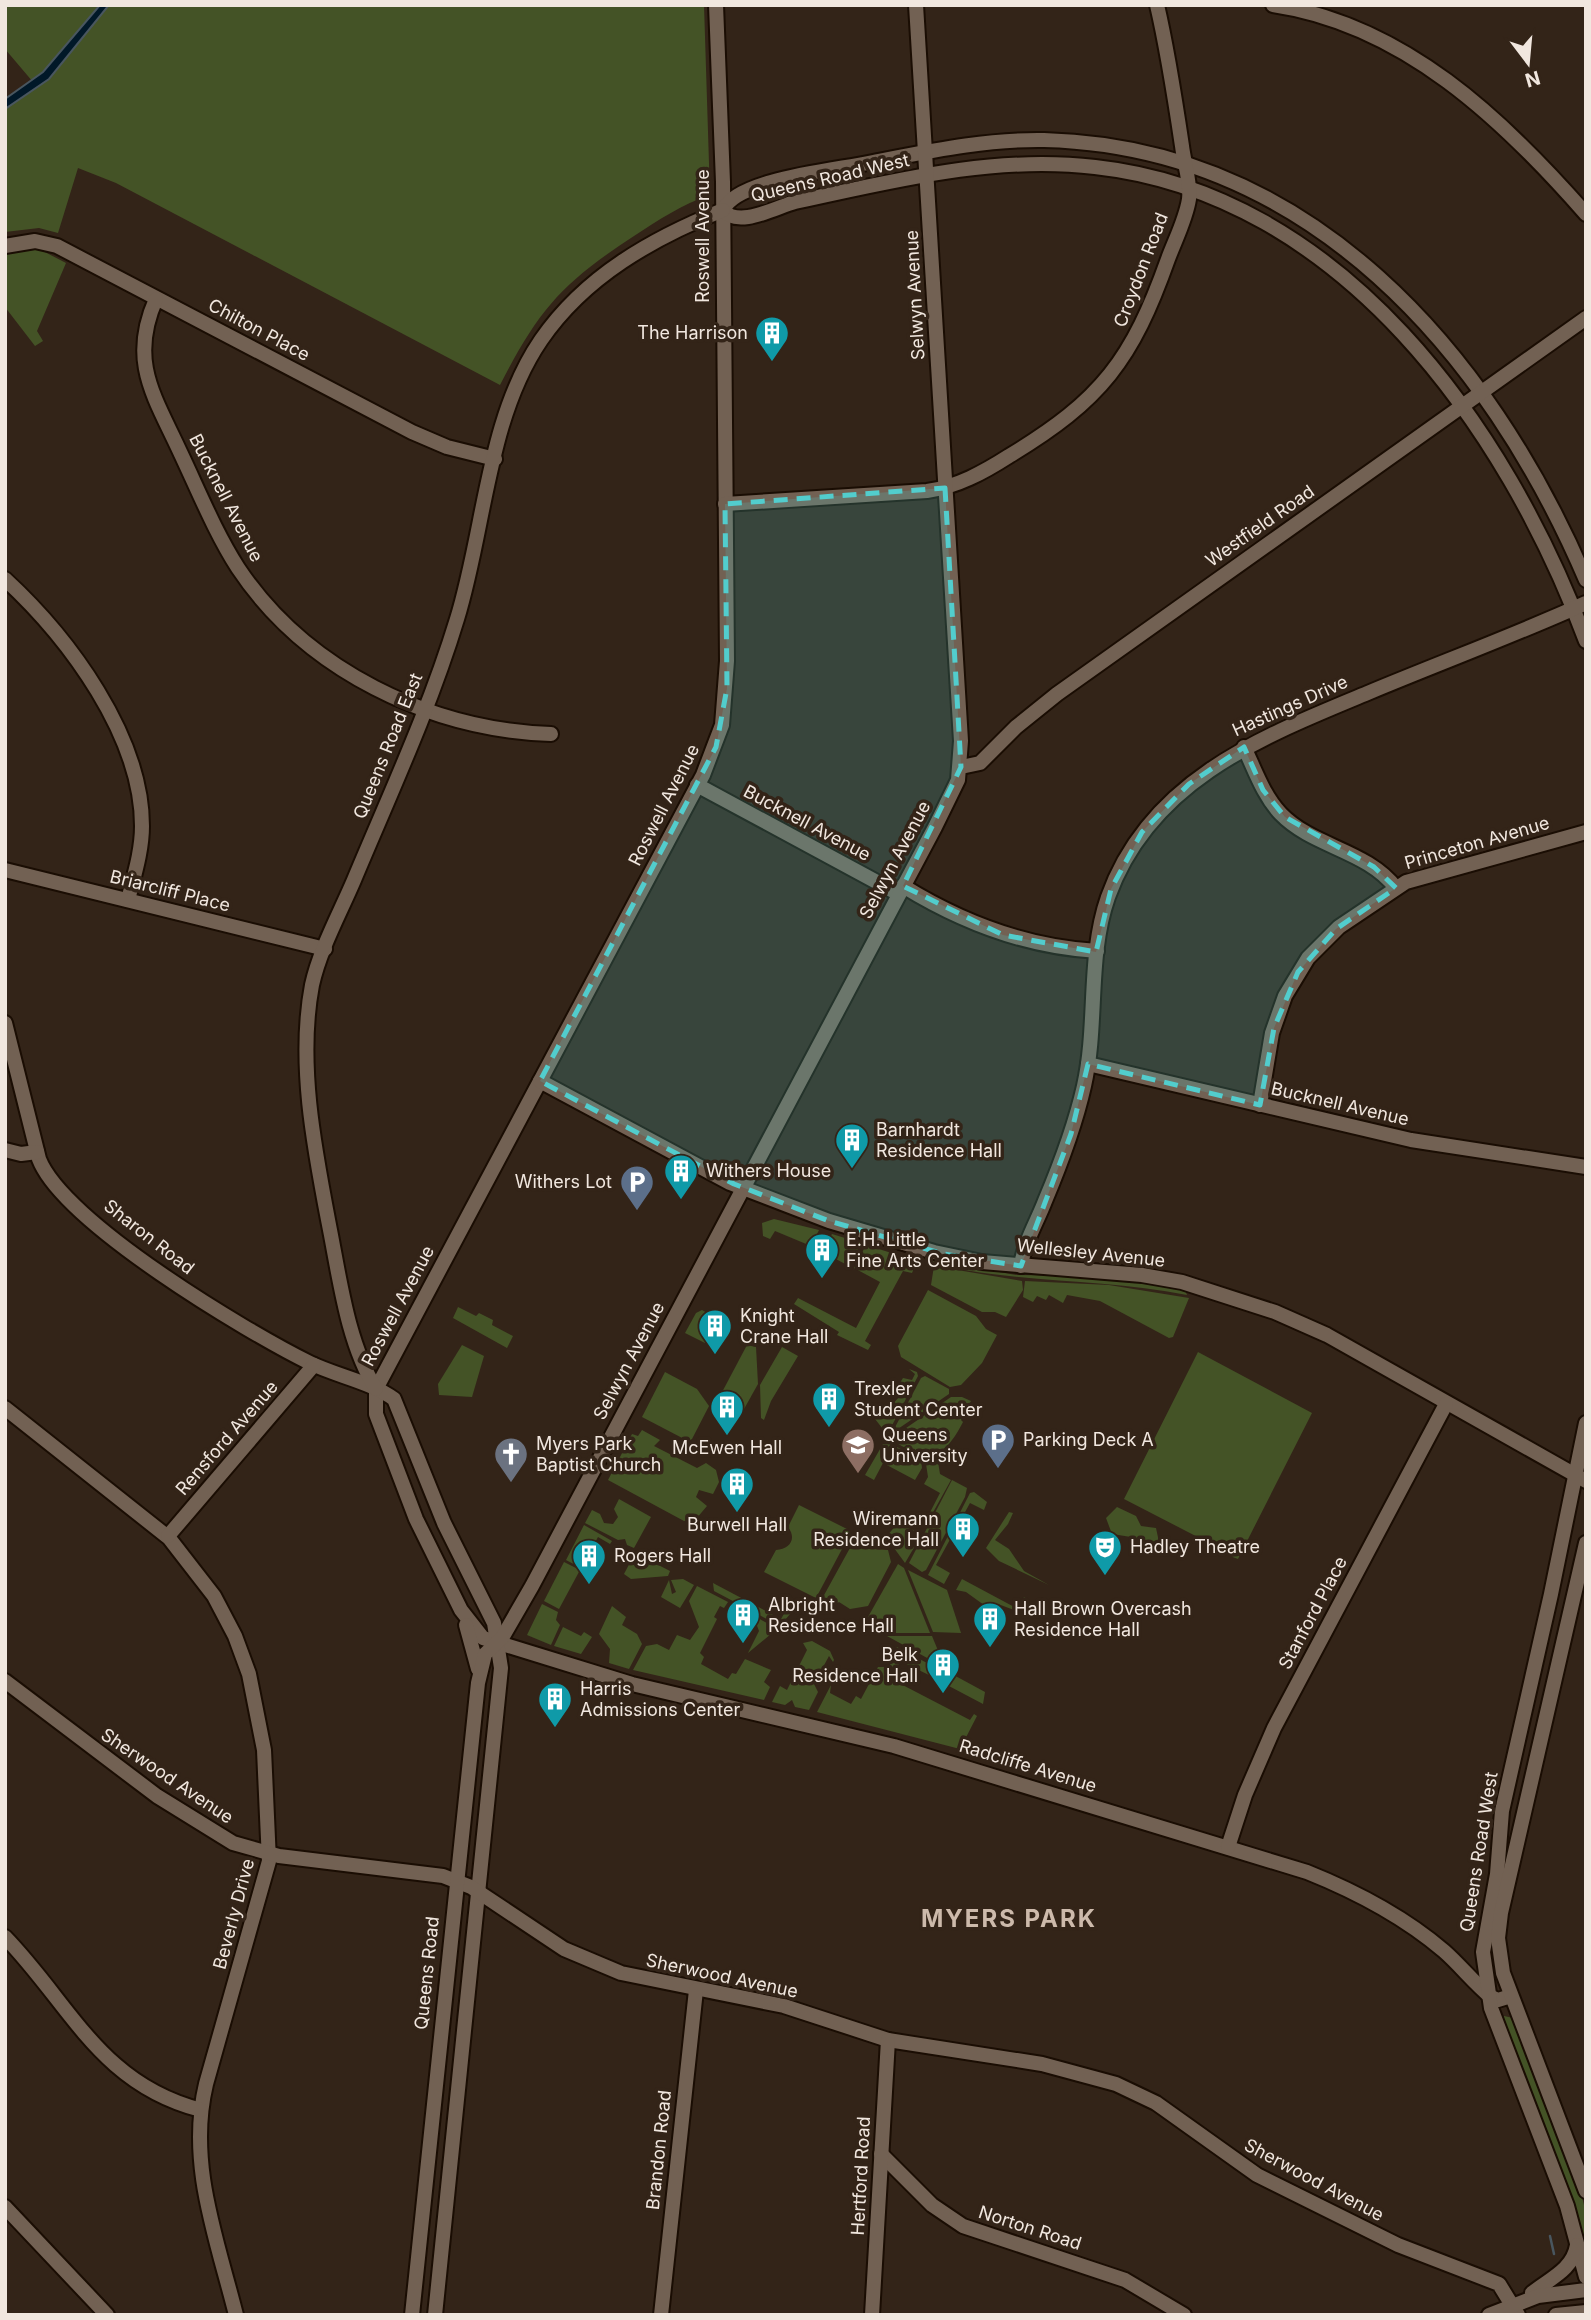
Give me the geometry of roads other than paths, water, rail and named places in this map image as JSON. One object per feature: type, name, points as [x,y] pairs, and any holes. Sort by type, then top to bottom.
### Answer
[{"type":"street","name":"Roswell Avenue","points":[[376,1389],[716,747],[726,697],[723,210],[716,5]]},
{"type":"street","name":"Selwyn Avenue","points":[[498,1642],[956,786],[961,766],[916,5]]},
{"type":"street","name":"Croydon Road","points":[[725,505],[945,488],[999,463],[1052,428],[1085,402],[1114,370],[1136,338],[1150,308],[1188,203],[1185,162],[1157,5]]},
{"type":"street","points":[[1273,5],[1339,21],[1418,61],[1468,97],[1506,130],[1586,214]]},
{"type":"street","name":"Queens Road West","points":[[1586,580],[1541,489],[1479,394],[1412,310],[1342,244],[1263,195],[1185,162],[1122,148],[1059,141],[999,141],[925,152],[761,186],[735,195],[723,210],[730,217],[741,218],[793,203],[927,175],[1008,164],[1076,165],[1141,175],[1188,188],[1255,217],[1335,269],[1401,332],[1461,407],[1527,511],[1579,606],[1586,641]]},
{"type":"street","name":"Queens Road East","points":[[376,1389],[362,1362],[350,1320],[327,1216],[316,1145],[309,1075],[308,1020],[313,980],[424,708],[465,595],[495,459],[518,380],[536,348],[562,314],[607,273],[658,238],[723,210]]},
{"type":"street","name":"Chilton Place","points":[[5,246],[27,241],[48,243],[426,438],[458,451],[495,459]]},
{"type":"street","name":"Bucknell Avenue","points":[[156,299],[143,338],[145,374],[220,535],[238,567],[271,609],[318,653],[371,685],[424,708],[490,729],[551,734]]},
{"type":"street","name":"Westfield Road","points":[[961,766],[980,763],[1053,697],[1586,318]]},
{"type":"street","points":[[5,579],[43,616],[80,664],[104,704],[128,757],[138,789],[142,825],[128,900]]},
{"type":"street","name":"Hastings Drive","points":[[1021,1266],[1071,1134],[1088,1064],[1097,951],[1111,889],[1142,832],[1189,784],[1244,747],[1278,730],[1579,606]]},
{"type":"street","points":[[1244,747],[1263,790],[1285,817],[1374,867],[1396,888]]},
{"type":"street","name":"Bucknell Avenue","points":[[698,785],[901,890],[991,931],[1040,944],[1097,951]]},
{"type":"street","name":"Princeton Avenue","points":[[1261,1105],[1276,1021],[1298,972],[1339,927],[1396,888],[1419,878],[1586,832]]},
{"type":"street","name":"Briarcliff Place","points":[[5,870],[325,949]]},
{"type":"street","name":"Sharon Road","points":[[5,1023],[37,1152],[44,1170],[60,1189],[142,1259],[219,1312],[314,1365],[376,1389]]},
{"type":"street","name":"Bucknell Avenue","points":[[1088,1064],[1433,1144],[1586,1167]]},
{"type":"street","name":"Wellesley Avenue","points":[[540,1081],[743,1188],[829,1221],[934,1252],[1021,1266],[1154,1277],[1231,1296],[1312,1328],[1580,1479]]},
{"type":"street","points":[[5,1150],[21,1154],[37,1152]]},
{"type":"street","name":"Rensford Avenue","points":[[168,1536],[314,1365]]},
{"type":"street","points":[[435,2315],[501,1668],[494,1623],[434,1501],[398,1407],[391,1397],[376,1389],[374,1408],[388,1450],[435,1560],[461,1610],[475,1651],[478,1683]]},
{"type":"street","name":"Stanford Place","points":[[1228,1847],[1245,1796],[1274,1728],[1446,1404]]},
{"type":"street","name":"Beverly Drive","points":[[5,1408],[168,1536],[214,1596],[244,1659],[262,1734],[269,1854],[267,1874],[206,2084],[201,2110],[202,2179],[236,2315]]},
{"type":"street","name":"Queens Road West","points":[[1586,1423],[1580,1479],[1502,1811],[1497,1874],[1483,1952],[1488,1995],[1567,2206],[1586,2277]]},
{"type":"street","name":"Queens Road West","points":[[1586,1544],[1499,1921],[1499,1955],[1511,1996],[1586,2191]]},
{"type":"street","points":[[461,1610],[480,1636],[498,1642]]},
{"type":"street","name":"Queens Road","points":[[412,2315],[455,1880],[478,1683],[484,1655],[498,1642]]},
{"type":"street","name":"Radcliffe Avenue","points":[[498,1642],[613,1678],[894,1746],[1307,1872],[1359,1894],[1419,1931],[1488,1995]]},
{"type":"street","name":"Sherwood Avenue","points":[[5,1681],[180,1812],[233,1843],[269,1854],[427,1873],[455,1880],[478,1892],[544,1937],[593,1963],[635,1977],[783,2006],[888,2040],[1052,2066],[1132,2091],[1171,2114],[1257,2175],[1398,2245],[1495,2282],[1503,2288],[1515,2309]]},
{"type":"street","points":[[5,1937],[66,2013],[124,2073],[156,2095],[201,2110]]},
{"type":"street","points":[[1452,1959],[1468,1962],[1483,1952]]},
{"type":"street","name":"Brandon Road","points":[[661,2315],[695,1990]]},
{"type":"street","points":[[1488,1995],[1497,2000],[1511,1996]]},
{"type":"street","name":"Hertford Road","points":[[872,2315],[888,2040]]},
{"type":"street","points":[[432,2113],[455,2116]]},
{"type":"street","name":"Norton Road","points":[[881,2154],[932,2205],[962,2226],[1125,2280],[1184,2315]]},
{"type":"street","points":[[879,2190],[890,2181],[907,2180]]},
{"type":"street","points":[[5,2207],[107,2315]]},
{"type":"street","points":[[1489,2315],[1515,2309],[1530,2298],[1561,2272],[1577,2245]]},
{"type":"street","points":[[1530,2298],[1586,2290]]},
{"type":"street","points":[[1556,2315],[1586,2312]]},
{"type":"water","points":[[100,5],[109,5],[49,79],[5,109],[5,99],[43,72]]},
{"type":"waterway","points":[[1550,2236],[1554,2254]]},
{"type":"place","name":"The Harrison","points":[[772,363]]},
{"type":"place","name":"Barnhardt Residence Hall","points":[[852,1170]]},
{"type":"place","name":"Withers House","points":[[681,1201]]},
{"type":"place","name":"Withers Lot","points":[[637,1212]]},
{"type":"place","name":"E.H. Little Fine Arts Center","points":[[822,1280]]},
{"type":"place","name":"Knight Crane Hall","points":[[715,1356]]},
{"type":"place","name":"Trexler Student Center","points":[[829,1429]]},
{"type":"place","name":"McEwen Hall","points":[[727,1437]]},
{"type":"place","name":"Parking Deck A","points":[[998,1470]]},
{"type":"place","name":"Queens University","points":[[858,1475]]},
{"type":"place","name":"Myers Park Baptist Church","points":[[511,1484]]},
{"type":"place","name":"Burwell Hall","points":[[737,1514]]},
{"type":"place","name":"Wiremann Residence Hall","points":[[963,1559]]},
{"type":"place","name":"Hadley Theatre","points":[[1105,1577]]},
{"type":"place","name":"Rogers Hall","points":[[589,1586]]},
{"type":"place","name":"Albright Residence Hall","points":[[743,1645]]},
{"type":"place","name":"Hall Brown Overcash Residence Hall","points":[[990,1649]]},
{"type":"place","name":"Belk Residence Hall","points":[[943,1695]]},
{"type":"place","name":"Harris Admissions Center","points":[[555,1729]]},
{"type":"district","name":"MYERS PARK","points":[[1009,1919]]}]
